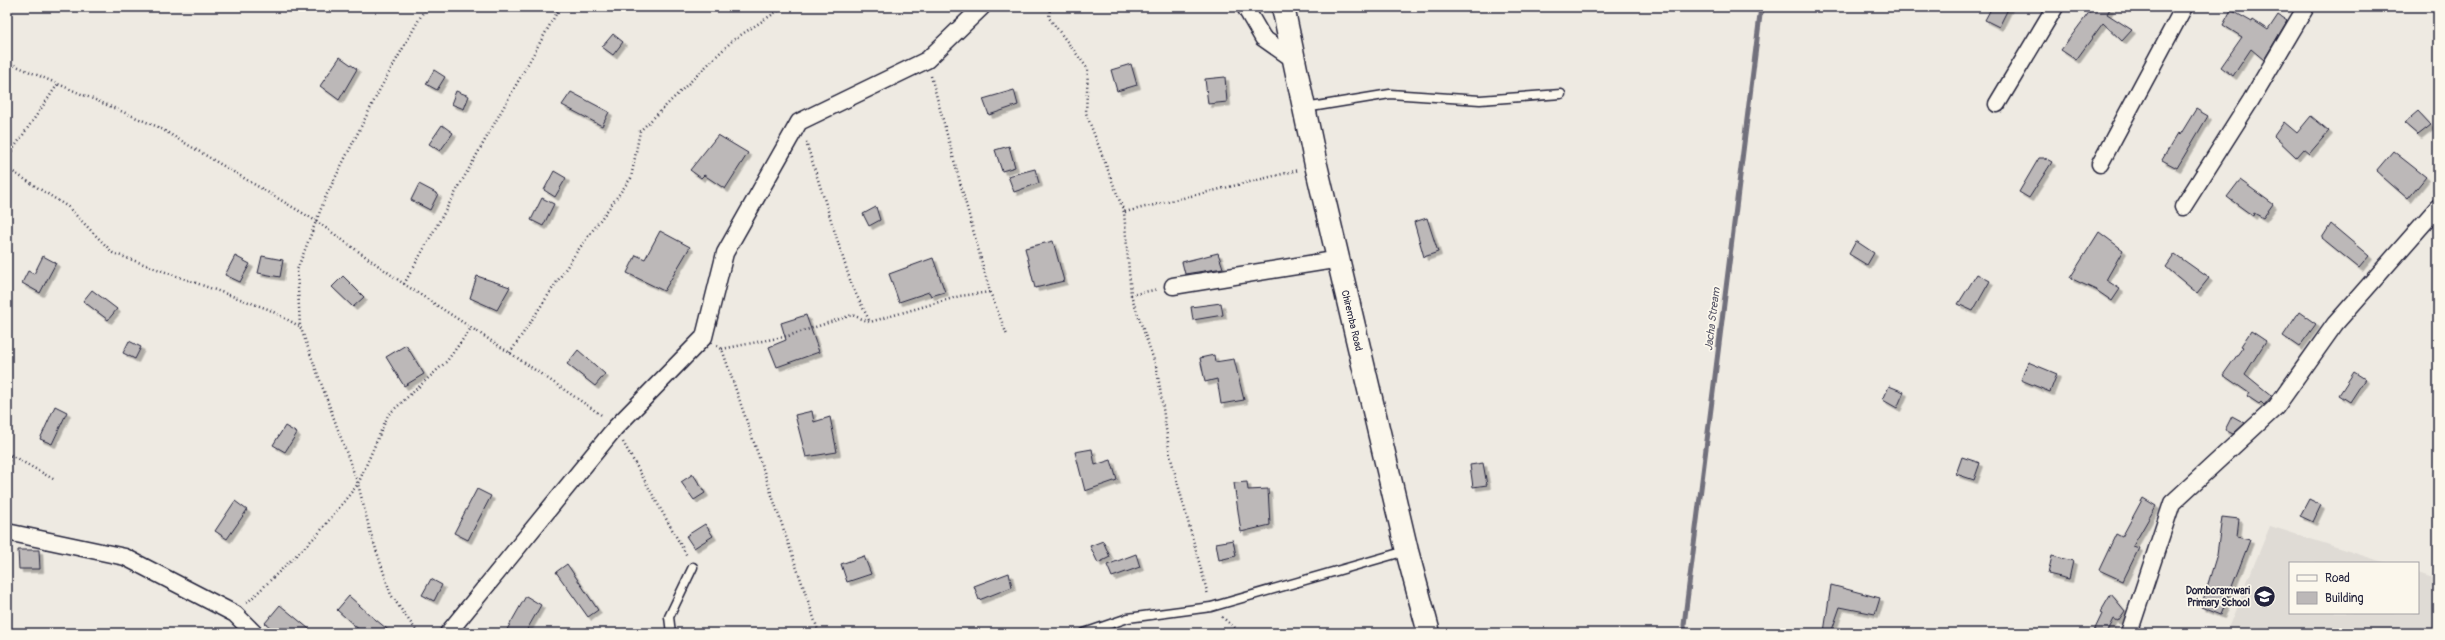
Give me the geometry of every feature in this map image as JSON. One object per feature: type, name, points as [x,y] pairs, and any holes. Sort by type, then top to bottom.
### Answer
[{"type":"main road","name":"Chiremba Road","points":[[1282,7],[1316,165],[1340,260],[1407,551],[1429,633]]},
{"type":"street","points":[[448,633],[615,428],[704,337],[725,253],[799,122],[927,60],[982,7]]},
{"type":"street","points":[[1245,7],[1263,38],[1293,59]]},
{"type":"street","points":[[1998,104],[2055,7]]},
{"type":"street","points":[[2100,164],[2184,7]]},
{"type":"street","points":[[2183,207],[2251,100],[2306,7]]},
{"type":"street","points":[[2128,633],[2172,503],[2276,408],[2335,324],[2438,207]]},
{"type":"street","points":[[1172,286],[1340,260]]},
{"type":"street","points":[[7,532],[125,557],[235,614],[254,633]]},
{"type":"lane","points":[[1304,108],[1390,94],[1480,100],[1561,94]]},
{"type":"lane","points":[[1084,633],[1128,618],[1211,607],[1407,551]]},
{"type":"lane","points":[[671,633],[669,617],[693,567]]},
{"type":"path","points":[[418,633],[391,595],[370,531],[358,484],[300,326],[297,270],[316,221],[380,89],[426,7]]},
{"type":"path","points":[[404,284],[560,7]]},
{"type":"path","points":[[510,353],[576,252],[631,178],[640,131],[732,40],[784,7]]},
{"type":"path","points":[[1050,7],[1049,18],[1088,69],[1086,113],[1124,212],[1131,295],[1157,369],[1170,455],[1211,607],[1241,633]]},
{"type":"path","points":[[1418,7],[1423,11],[1480,7]]},
{"type":"path","points":[[927,60],[990,292],[1007,335]]},
{"type":"path","points":[[7,62],[158,127],[316,221],[404,284],[510,353],[605,418],[615,428],[693,567]]},
{"type":"path","points":[[7,158],[58,84]]},
{"type":"path","points":[[799,122],[852,286],[870,322]]},
{"type":"path","points":[[1124,212],[1316,165]]},
{"type":"path","points":[[7,168],[68,207],[113,253],[268,309],[300,326]]},
{"type":"path","points":[[1131,295],[1172,286]]},
{"type":"path","points":[[722,349],[788,336],[852,315],[870,322],[960,296],[990,292]]},
{"type":"path","points":[[235,614],[318,534],[358,484],[388,415],[447,360],[471,328]]},
{"type":"path","points":[[704,337],[722,349],[819,633]]},
{"type":"path","points":[[7,453],[55,480]]},
{"type":"path","points":[[7,473],[10,455]]},
{"type":"shaded area","name":"Domboramwari Primary School","points":[[2270,526],[2383,562],[2289,562],[2289,614],[2419,614],[2419,573],[2436,579],[2438,578],[2438,633],[2226,633]]},
{"type":"building","points":[[1992,7],[2009,7],[1999,27],[1985,20]]},
{"type":"building","points":[[2093,7],[2111,7],[2107,14],[2132,30],[2122,41],[2103,23],[2076,60],[2061,50]]},
{"type":"building","points":[[2231,10],[2252,22],[2253,20],[2268,30],[2278,15],[2287,21],[2264,60],[2251,49],[2233,76],[2221,67],[2242,37],[2223,25]]},
{"type":"building","points":[[613,34],[623,42],[613,55],[602,47]]},
{"type":"building","points":[[340,57],[357,69],[339,100],[320,86]]},
{"type":"building","points":[[1131,64],[1137,85],[1117,91],[1111,70]]},
{"type":"building","points":[[434,70],[445,77],[437,90],[426,84]]},
{"type":"building","points":[[1225,77],[1227,102],[1208,104],[1205,79]]},
{"type":"building","points":[[1014,90],[1018,105],[989,115],[983,99]]},
{"type":"building","points":[[456,91],[469,96],[464,109],[451,104]]},
{"type":"building","points":[[571,92],[609,112],[602,126],[562,105]]},
{"type":"building","points":[[2196,109],[2208,116],[2177,168],[2162,160],[2178,133],[2180,135]]},
{"type":"building","points":[[2418,111],[2431,125],[2418,135],[2404,123]]},
{"type":"building","points":[[2311,116],[2329,131],[2309,154],[2303,149],[2296,157],[2274,136],[2284,122],[2297,133]]},
{"type":"building","points":[[442,125],[453,133],[440,151],[429,144]]},
{"type":"building","points":[[718,135],[748,153],[725,189],[704,175],[701,178],[690,170]]},
{"type":"building","points":[[1009,146],[1015,167],[1002,171],[995,150]]},
{"type":"building","points":[[2393,151],[2426,177],[2408,199],[2376,171]]},
{"type":"building","points":[[2039,158],[2045,158],[2052,162],[2029,198],[2019,192]]},
{"type":"building","points":[[1035,169],[1039,183],[1014,192],[1008,176]]},
{"type":"building","points":[[554,171],[566,178],[555,197],[544,190]]},
{"type":"building","points":[[2240,180],[2273,204],[2263,218],[2254,213],[2253,216],[2227,197]]},
{"type":"building","points":[[419,184],[438,194],[430,210],[411,200]]},
{"type":"building","points":[[542,198],[554,204],[543,226],[531,220]]},
{"type":"building","points":[[876,207],[880,220],[869,226],[863,214]]},
{"type":"building","points":[[1427,218],[1438,252],[1424,257],[1414,222]]},
{"type":"building","points":[[2331,224],[2369,256],[2359,268],[2322,238]]},
{"type":"building","points":[[660,231],[690,247],[664,291],[627,273],[636,255],[645,259]]},
{"type":"building","points":[[2099,232],[2123,250],[2106,280],[2120,289],[2112,301],[2096,290],[2070,278]]},
{"type":"building","points":[[1053,241],[1064,281],[1035,288],[1025,248]]},
{"type":"building","points":[[1856,241],[1874,253],[1867,265],[1849,254]]},
{"type":"building","points":[[1218,253],[1223,268],[1185,274],[1182,262]]},
{"type":"building","points":[[2175,254],[2209,278],[2197,293],[2166,267]]},
{"type":"building","points":[[43,256],[56,263],[40,293],[22,283],[28,271],[34,274]]},
{"type":"building","points":[[235,256],[250,264],[240,282],[225,275]]},
{"type":"building","points":[[262,256],[283,260],[280,277],[258,273]]},
{"type":"building","points":[[933,258],[945,292],[931,296],[929,292],[899,302],[889,274]]},
{"type":"building","points":[[1977,274],[1990,281],[1973,311],[1958,304]]},
{"type":"building","points":[[343,276],[364,297],[353,307],[332,287]]},
{"type":"building","points":[[477,276],[510,287],[497,310],[470,298]]},
{"type":"building","points":[[92,290],[117,309],[108,320],[83,301]]},
{"type":"building","points":[[1221,303],[1223,315],[1193,320],[1191,307]]},
{"type":"building","points":[[2299,312],[2316,324],[2299,347],[2283,336]]},
{"type":"building","points":[[806,315],[819,352],[777,367],[769,347],[786,340],[781,323]]},
{"type":"building","points":[[2251,331],[2266,341],[2245,374],[2272,396],[2264,405],[2261,402],[2259,404],[2247,396],[2249,393],[2223,375],[2243,347],[2241,346]]},
{"type":"building","points":[[129,341],[141,347],[135,359],[123,353]]},
{"type":"building","points":[[406,345],[424,374],[404,386],[386,357]]},
{"type":"building","points":[[578,350],[605,374],[595,386],[567,364]]},
{"type":"building","points":[[1214,355],[1215,362],[1234,359],[1244,400],[1221,404],[1217,379],[1205,382],[1200,358]]},
{"type":"building","points":[[2028,362],[2057,374],[2050,392],[2021,380]]},
{"type":"building","points":[[2354,372],[2365,379],[2350,402],[2339,395]]},
{"type":"building","points":[[1889,386],[1904,392],[1897,408],[1883,400]]},
{"type":"building","points":[[55,406],[67,412],[52,444],[40,439]]},
{"type":"building","points":[[812,411],[814,422],[830,417],[837,452],[806,457],[795,415]]},
{"type":"building","points":[[2232,416],[2245,423],[2233,434],[2225,430]]},
{"type":"building","points":[[285,426],[297,433],[285,452],[273,445]]},
{"type":"building","points":[[1092,449],[1095,465],[1111,460],[1117,480],[1085,491],[1075,452]]},
{"type":"building","points":[[1962,457],[1980,463],[1974,480],[1956,474]]},
{"type":"building","points":[[1483,463],[1487,485],[1473,487],[1470,465]]},
{"type":"building","points":[[693,474],[705,493],[694,500],[681,482]]},
{"type":"building","points":[[1247,482],[1248,490],[1268,489],[1270,525],[1241,532],[1234,483]]},
{"type":"building","points":[[477,489],[491,496],[468,540],[454,533]]},
{"type":"building","points":[[2143,498],[2156,506],[2133,546],[2139,548],[2123,581],[2099,570],[2116,534],[2122,537]]},
{"type":"building","points":[[2309,499],[2321,505],[2313,522],[2300,516]]},
{"type":"building","points":[[235,501],[247,510],[227,539],[215,531]]},
{"type":"building","points":[[2222,517],[2239,519],[2237,537],[2250,540],[2221,615],[2201,607],[2217,554]]},
{"type":"building","points":[[705,524],[713,536],[694,548],[686,536]]},
{"type":"building","points":[[1233,540],[1236,556],[1219,560],[1216,543]]},
{"type":"building","points":[[1103,541],[1110,557],[1098,563],[1090,546]]},
{"type":"building","points":[[18,550],[39,550],[40,569],[19,569]]},
{"type":"building","points":[[1136,554],[1140,567],[1112,577],[1107,565]]},
{"type":"building","points":[[864,556],[871,574],[847,582],[841,564]]},
{"type":"building","points":[[2052,556],[2073,561],[2069,579],[2048,574]]},
{"type":"building","points":[[567,564],[598,610],[588,617],[556,572]]},
{"type":"building","points":[[1009,573],[1012,587],[979,600],[974,586]]},
{"type":"building","points":[[431,579],[442,585],[434,601],[422,595]]},
{"type":"building","points":[[1831,585],[1880,598],[1875,614],[1840,607],[1831,633],[1824,632]]},
{"type":"building","points":[[2111,594],[2125,611],[2118,621],[2114,619],[2107,633],[2093,633],[2102,614],[2100,613]]},
{"type":"building","points":[[349,596],[392,633],[363,633],[337,610]]},
{"type":"building","points":[[526,596],[541,605],[525,633],[505,633]]},
{"type":"building","points":[[280,605],[314,633],[277,633],[265,623]]},
{"type":"waterway","name":"Jacha Stream","points":[[1685,633],[1684,625],[1761,7]]},
{"type":"place","name":"Domboramwari Primary School","points":[[2265,596]]}]
